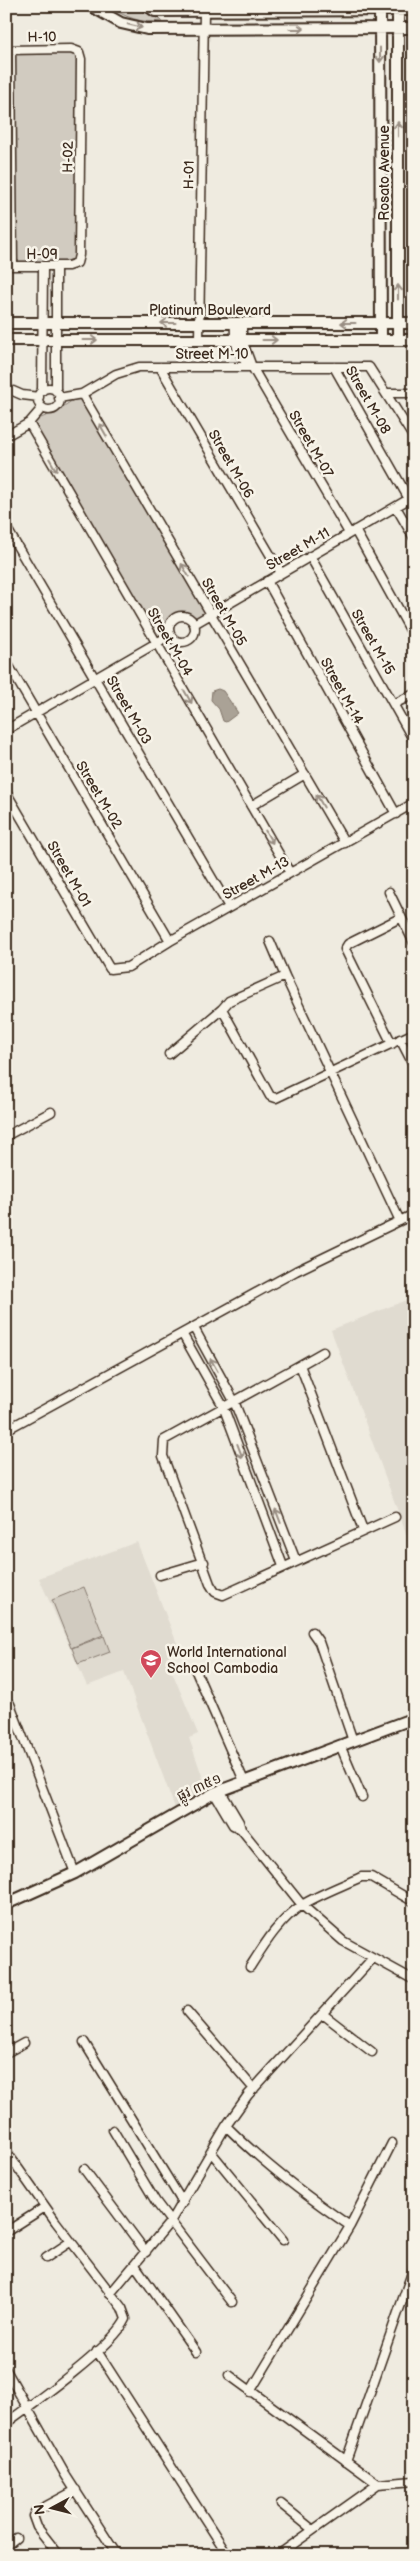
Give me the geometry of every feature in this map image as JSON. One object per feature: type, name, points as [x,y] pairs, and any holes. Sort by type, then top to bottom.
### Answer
[{"type":"street","points":[[91,6],[121,23],[148,29],[414,28]]},
{"type":"street","points":[[148,6],[155,11],[380,8],[414,10]]},
{"type":"street","name":"Rosato Avenue","points":[[380,8],[381,340]]},
{"type":"street","name":"Rosato Avenue","points":[[398,8],[398,340]]},
{"type":"street","name":"H-01","points":[[199,340],[204,11]]},
{"type":"street","name":"H-10","points":[[9,50],[71,49],[78,52]]},
{"type":"street","points":[[9,50],[10,266]]},
{"type":"street","name":"H-02","points":[[77,263],[79,254],[81,79],[81,59],[78,52]]},
{"type":"street","name":"H-09","points":[[10,266],[68,266],[77,263]]},
{"type":"street","points":[[6,436],[29,423],[42,408],[40,394],[43,340],[43,266]]},
{"type":"street","points":[[42,408],[54,409],[58,394],[56,266]]},
{"type":"street","name":"Platinum Boulevard","points":[[6,323],[414,323]]},
{"type":"street","points":[[238,323],[238,340]]},
{"type":"street","points":[[6,340],[414,340]]},
{"type":"street","name":"Street M-07","points":[[238,340],[241,358],[252,367],[414,637]]},
{"type":"street","name":"Street M-10","points":[[58,394],[82,394],[128,369],[160,367],[334,367],[371,369],[387,393]]},
{"type":"street","name":"Street M-06","points":[[160,367],[281,573]]},
{"type":"street","name":"Street M-08","points":[[334,367],[412,497]]},
{"type":"street","points":[[6,388],[22,395],[40,394],[50,389],[58,394]]},
{"type":"street","points":[[387,393],[414,393]]},
{"type":"street","points":[[387,393],[414,438]]},
{"type":"street","name":"Street M-05","points":[[82,394],[345,843]]},
{"type":"street","name":"Street M-04","points":[[29,423],[290,873]]},
{"type":"street","name":"Street M-11","points":[[194,624],[412,497]]},
{"type":"street","points":[[396,506],[414,538]]},
{"type":"street","name":"Street M-03","points":[[6,527],[229,907]]},
{"type":"street","name":"Street M-15","points":[[310,556],[414,741]]},
{"type":"street","name":"Street M-14","points":[[267,581],[396,814]]},
{"type":"street","points":[[186,616],[194,624],[194,636],[186,642],[178,642],[170,635],[169,626],[177,617],[186,616]]},
{"type":"street","points":[[6,730],[170,635]]},
{"type":"street","name":"Street M-02","points":[[6,661],[170,940]]},
{"type":"street","points":[[394,704],[414,694]]},
{"type":"street","points":[[251,806],[305,774]]},
{"type":"street","name":"Street M-01","points":[[6,792],[110,969]]},
{"type":"street","name":"Street M-13","points":[[110,969],[128,967],[170,940],[414,803]]},
{"type":"street","points":[[389,892],[400,918],[414,943]]},
{"type":"street","points":[[392,1044],[345,949],[348,944],[400,918]]},
{"type":"street","points":[[270,942],[400,1221]]},
{"type":"street","points":[[169,1054],[229,1001],[285,976]]},
{"type":"street","points":[[222,1009],[273,1098],[414,1033]]},
{"type":"street","points":[[400,1039],[414,1066]]},
{"type":"street","points":[[6,1136],[51,1112]]},
{"type":"street","points":[[6,1430],[183,1335],[296,1271],[414,1214]]},
{"type":"street","points":[[194,1328],[234,1401],[296,1561]]},
{"type":"street","points":[[183,1335],[223,1406],[283,1566]]},
{"type":"street","points":[[323,1352],[164,1440],[162,1448],[204,1562],[210,1584],[215,1592],[223,1595],[283,1566],[395,1517]]},
{"type":"street","points":[[300,1365],[363,1530]]},
{"type":"street","points":[[160,1576],[204,1562]]},
{"type":"street","points":[[312,1632],[319,1642],[353,1741]]},
{"type":"street","points":[[195,1668],[244,1781]]},
{"type":"street","points":[[10,1704],[75,1873]]},
{"type":"street","name":"ផ្លូវ ៣៥១","points":[[6,1904],[75,1873],[217,1791],[414,1718]]},
{"type":"street","points":[[340,1745],[362,1797]]},
{"type":"street","points":[[217,1791],[233,1825],[241,1829],[302,1905],[343,1941],[414,1980]]},
{"type":"street","points":[[250,1967],[269,1938],[302,1905],[361,1877],[371,1877],[414,1902]]},
{"type":"street","points":[[110,2294],[170,2222],[183,2203],[226,2126],[254,2089],[324,2015],[373,1958]]},
{"type":"street","points":[[186,2011],[254,2089]]},
{"type":"street","points":[[324,2015],[372,2052]]},
{"type":"street","points":[[6,2053],[24,2042]]},
{"type":"street","points":[[84,2042],[183,2203]]},
{"type":"street","points":[[226,2126],[259,2159],[298,2190],[350,2226]]},
{"type":"street","points":[[113,2130],[131,2163],[170,2222],[232,2302]]},
{"type":"street","points":[[250,2392],[350,2226],[392,2143]]},
{"type":"street","points":[[6,2151],[70,2242],[122,2308],[126,2319],[122,2328],[98,2352],[6,2423]]},
{"type":"street","points":[[210,2152],[283,2240]]},
{"type":"street","points":[[84,2169],[146,2252]]},
{"type":"street","points":[[9,2230],[45,2207]]},
{"type":"street","points":[[46,2258],[70,2242]]},
{"type":"street","points":[[135,2265],[196,2352]]},
{"type":"street","points":[[346,2461],[414,2267]]},
{"type":"street","points":[[98,2352],[228,2555]]},
{"type":"street","points":[[6,2370],[76,2490],[117,2555]]},
{"type":"street","points":[[229,2375],[378,2484]]},
{"type":"street","points":[[278,2555],[378,2484],[414,2481]]},
{"type":"street","points":[[59,2555],[37,2527],[33,2516],[36,2512],[76,2490]]},
{"type":"street","points":[[281,2504],[313,2530]]},
{"type":"street","points":[[6,2546],[16,2538]]},
{"type":"shaded area","points":[[108,6],[134,6],[162,21],[154,22],[134,19]]},
{"type":"shaded area","points":[[11,50],[79,52],[76,263],[14,265]]},
{"type":"shaded area","points":[[82,394],[211,614],[194,624],[186,617],[177,617],[169,626],[170,635],[156,643],[29,423],[55,412]]},
{"type":"shaded area","points":[[218,689],[223,691],[238,713],[226,722],[223,721],[219,709],[211,700],[212,691]]},
{"type":"shaded area","points":[[414,1297],[414,1552],[413,1552],[331,1330]]},
{"type":"shaded area","name":"World International School Cambodia","points":[[137,1542],[180,1651],[166,1657],[198,1734],[189,1738],[207,1790],[175,1808],[124,1672],[87,1686],[39,1578]]},
{"type":"shaded area","points":[[84,1587],[103,1635],[71,1648],[52,1600]]},
{"type":"shaded area","points":[[104,1636],[110,1652],[78,1664],[72,1648]]},
{"type":"place","name":"World International School Cambodia","points":[[151,1679]]}]
